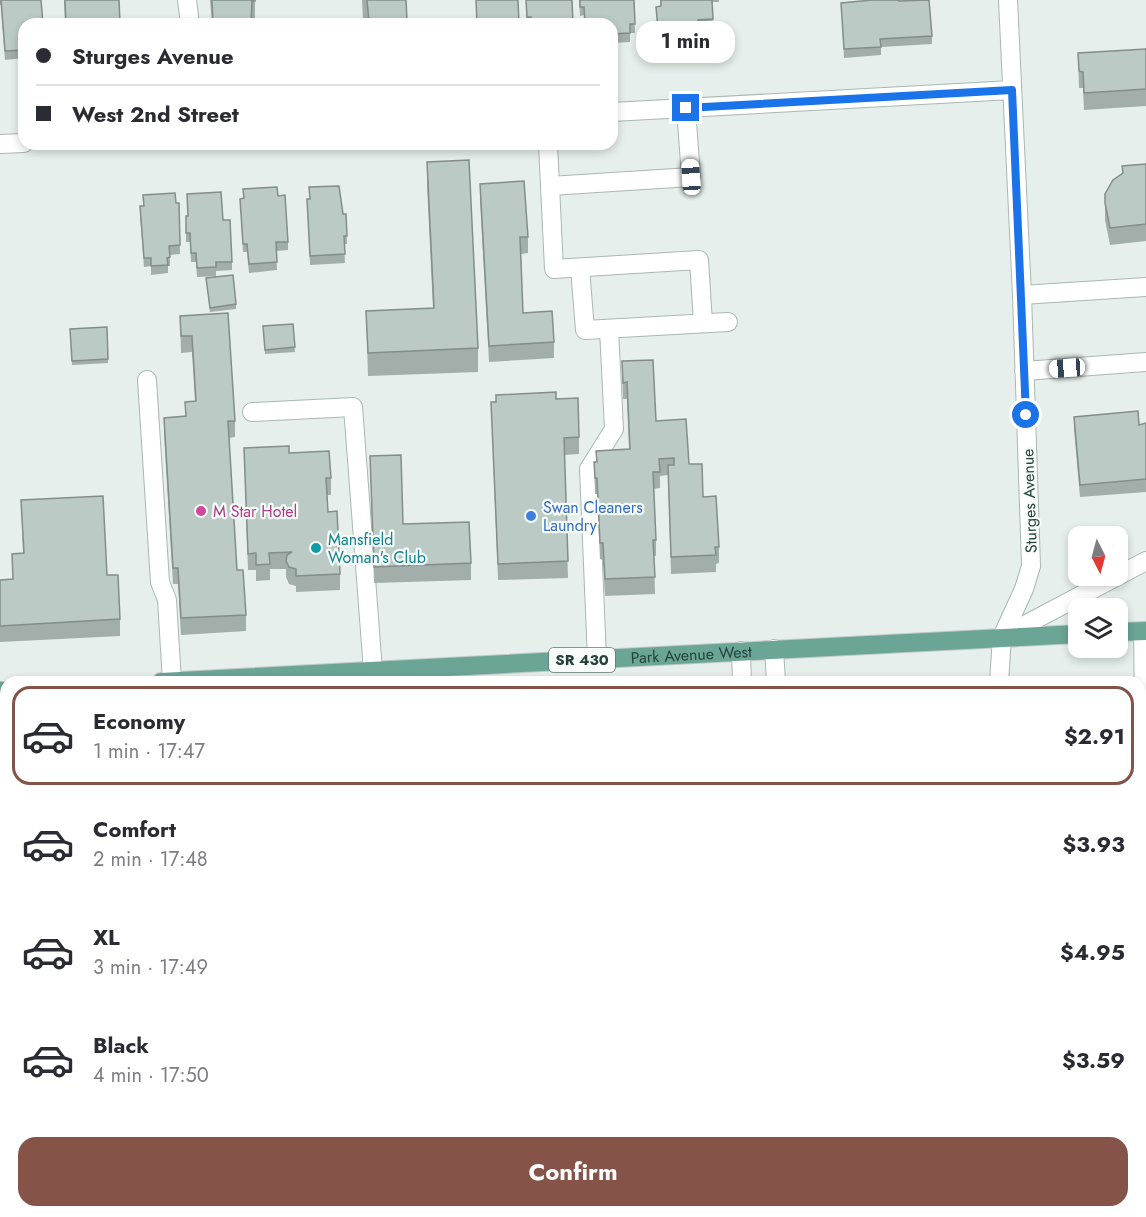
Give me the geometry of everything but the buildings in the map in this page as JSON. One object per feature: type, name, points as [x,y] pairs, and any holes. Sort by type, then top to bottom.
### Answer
[{"type":"main road","points":[[1128,632],[1144,631]]},
{"type":"main road","name":"Park Avenue West","points":[[282,676],[1068,634]]},
{"type":"street","points":[[187,0],[189,18]]},
{"type":"street","name":"Sturges Avenue","points":[[1002,637],[1024,589],[1031,566],[1022,295],[1008,0]]},
{"type":"street","points":[[618,112],[1012,90]]},
{"type":"street","points":[[550,186],[691,177],[686,108]]},
{"type":"street","points":[[0,144],[18,143]]},
{"type":"street","points":[[548,150],[554,269],[699,260],[703,323]]},
{"type":"street","points":[[580,268],[585,330],[728,322]]},
{"type":"street","points":[[1022,295],[1146,287]]},
{"type":"street","points":[[597,659],[589,469],[614,429],[609,328]]},
{"type":"street","points":[[1024,371],[1146,362]]},
{"type":"street","points":[[147,380],[160,582],[167,600],[172,676]]},
{"type":"street","points":[[252,412],[353,407],[373,671]]},
{"type":"street","points":[[999,676],[1002,637],[1146,561]]},
{"type":"street","points":[[1144,631],[1144,676]]},
{"type":"street","points":[[774,649],[776,676]]},
{"type":"street","points":[[741,651],[742,676]]},
{"type":"place","name":"M Star Hotel","points":[[201,511]]},
{"type":"place","name":"Swan Cleaners Laundry","points":[[531,516]]},
{"type":"place","name":"Mansfield Woman's Club","points":[[316,548]]},
{"type":"route","points":[[686,108],[1012,90],[1026,415]]}]
